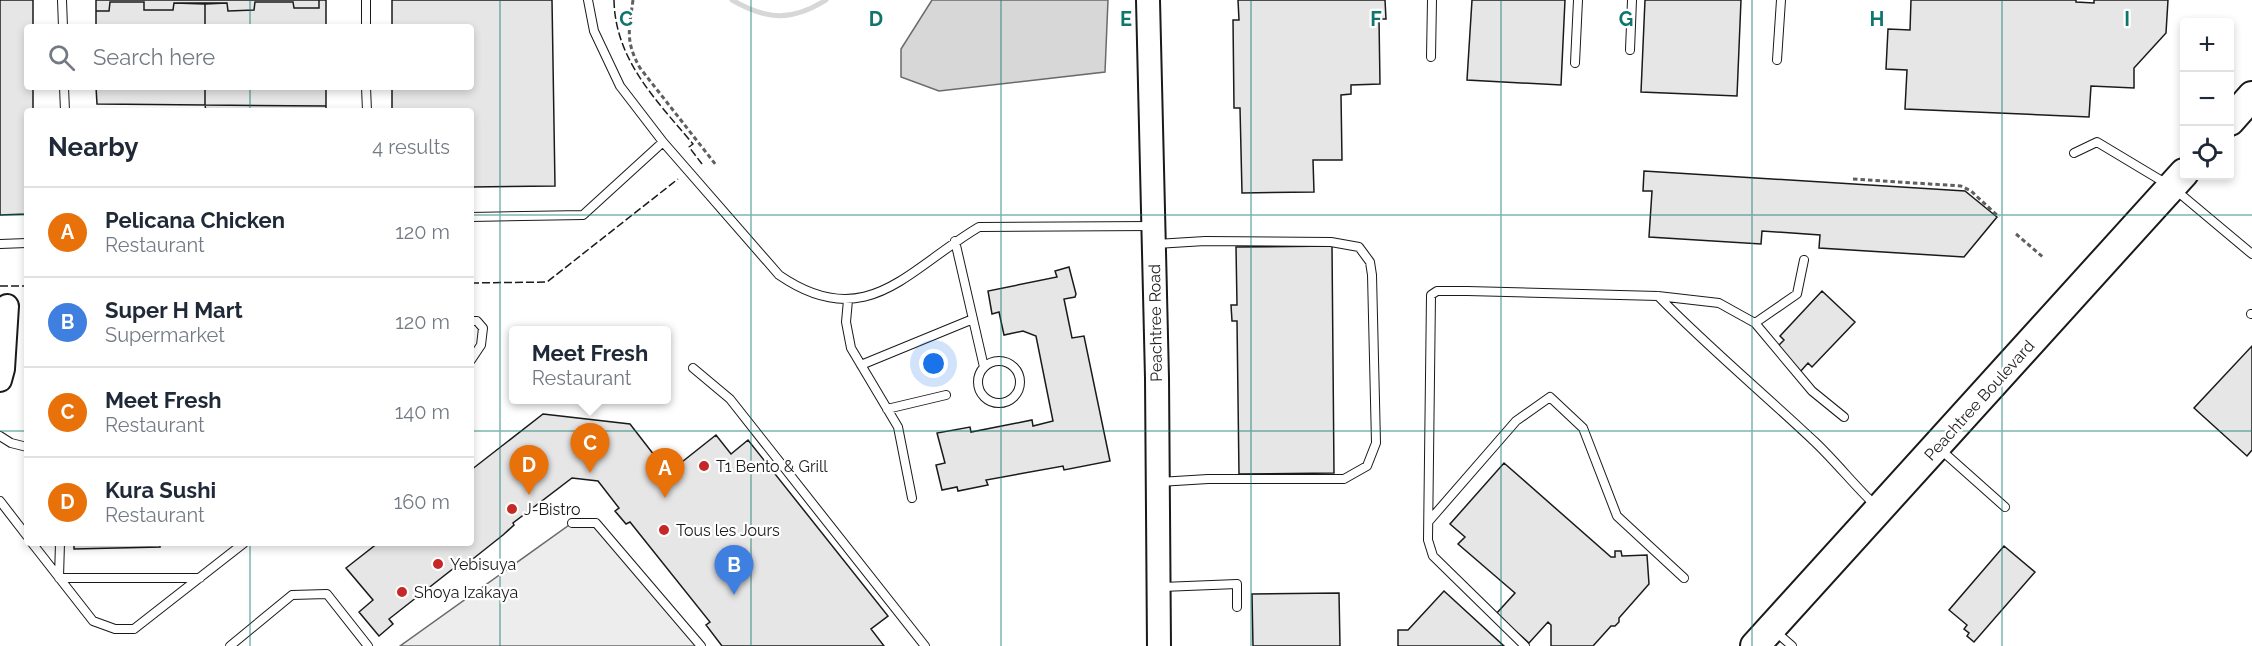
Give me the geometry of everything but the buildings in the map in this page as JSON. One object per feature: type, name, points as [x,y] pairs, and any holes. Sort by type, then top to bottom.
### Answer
[{"type":"highway","points":[[2234,116],[2252,96]]},
{"type":"highway","name":"Peachtree Boulevard","points":[[1770,642],[1881,510],[2087,278],[2178,180]]},
{"type":"street","name":"Peachtree Road","points":[[1148,0],[1154,235],[1159,646]]},
{"type":"street","points":[[0,380],[3,369],[7,306]]},
{"type":"lane","points":[[62,0],[63,24]]},
{"type":"lane","points":[[366,0],[366,24]]},
{"type":"lane","points":[[588,0],[594,31],[620,86],[663,142],[779,274],[798,288],[826,297],[848,300],[868,296],[896,284],[955,241],[979,227],[1154,235],[1205,241],[1330,242],[1359,247],[1370,262],[1372,275],[1376,443],[1367,466],[1344,478],[1208,479],[1158,482]]},
{"type":"lane","points":[[1431,57],[1432,0]]},
{"type":"lane","points":[[1575,63],[1578,0]]},
{"type":"lane","points":[[1630,50],[1632,0]]},
{"type":"lane","points":[[1777,60],[1781,0]]},
{"type":"lane","points":[[64,90],[65,108]]},
{"type":"lane","points":[[366,90],[367,108]]},
{"type":"lane","points":[[474,217],[583,215],[663,142]]},
{"type":"lane","points":[[2074,153],[2097,142],[2178,180],[2252,254]]},
{"type":"lane","points":[[955,241],[984,367],[980,373],[978,386],[984,398],[997,404],[1004,403],[1016,395],[1021,381],[1016,368],[1003,361],[996,361],[984,367]]},
{"type":"lane","points":[[0,244],[24,243]]},
{"type":"lane","points":[[1755,323],[1797,294],[1804,260]]},
{"type":"lane","points":[[1525,646],[1433,556],[1428,540],[1431,295],[1437,291],[1467,291],[1658,296],[1719,303],[1755,323],[1812,391],[1844,417]]},
{"type":"lane","points":[[1658,296],[1818,444],[1851,482],[1881,510]]},
{"type":"lane","points":[[848,300],[846,322],[851,348],[898,427],[912,498]]},
{"type":"lane","points":[[861,365],[973,319]]},
{"type":"lane","points":[[474,321],[477,321],[483,328],[481,345],[474,356]]},
{"type":"lane","points":[[693,368],[730,399],[925,646]]},
{"type":"lane","points":[[887,409],[946,395]]},
{"type":"lane","points":[[1429,521],[1516,421],[1550,397],[1583,428],[1617,516],[1684,578]]},
{"type":"lane","points":[[0,436],[11,443],[24,446]]},
{"type":"lane","points":[[1938,447],[2005,507]]},
{"type":"lane","points":[[0,501],[24,532]]},
{"type":"lane","points":[[572,523],[596,523],[701,646]]},
{"type":"lane","points":[[34,546],[93,621],[115,629],[134,629],[240,546]]},
{"type":"lane","points":[[59,578],[60,546]]},
{"type":"lane","points":[[59,578],[200,578]]},
{"type":"lane","points":[[1159,587],[1237,584],[1237,607]]},
{"type":"lane","points":[[230,646],[292,595],[327,594],[368,646]]},
{"type":"path","points":[[633,0],[628,41],[633,55],[640,68],[716,165]]},
{"type":"path","points":[[1853,179],[1961,186],[1971,191],[1999,217]]},
{"type":"path","points":[[2016,234],[2044,258]]},
{"type":"shaded area","points":[[932,0],[1108,0],[1105,72],[939,91],[901,77],[901,49]]},
{"type":"shaded area","points":[[572,523],[596,523],[701,646],[400,646]]},
{"type":"waterway","points":[[732,0],[757,12],[779,16],[801,12],[826,0]]},
{"type":"fence","points":[[614,0],[616,22],[630,61],[652,95],[693,144],[689,147],[702,164]]},
{"type":"fence","points":[[474,283],[547,282],[678,179]]},
{"type":"fence","points":[[0,286],[24,286]]},
{"type":"place","name":"T1 Bento & Grill","points":[[704,466]]},
{"type":"place","name":"Meet Fresh","points":[[590,473]]},
{"type":"place","name":"Kura Sushi","points":[[529,495]]},
{"type":"place","name":"Pelicana Chicken","points":[[665,498]]},
{"type":"place","name":"J-Bistro","points":[[512,509]]},
{"type":"place","name":"Tous les Jours","points":[[664,530]]},
{"type":"place","name":"Yebisuya","points":[[438,564]]},
{"type":"place","name":"Shoya Izakaya","points":[[402,592]]},
{"type":"place","name":"Super H Mart","points":[[734,595]]}]
